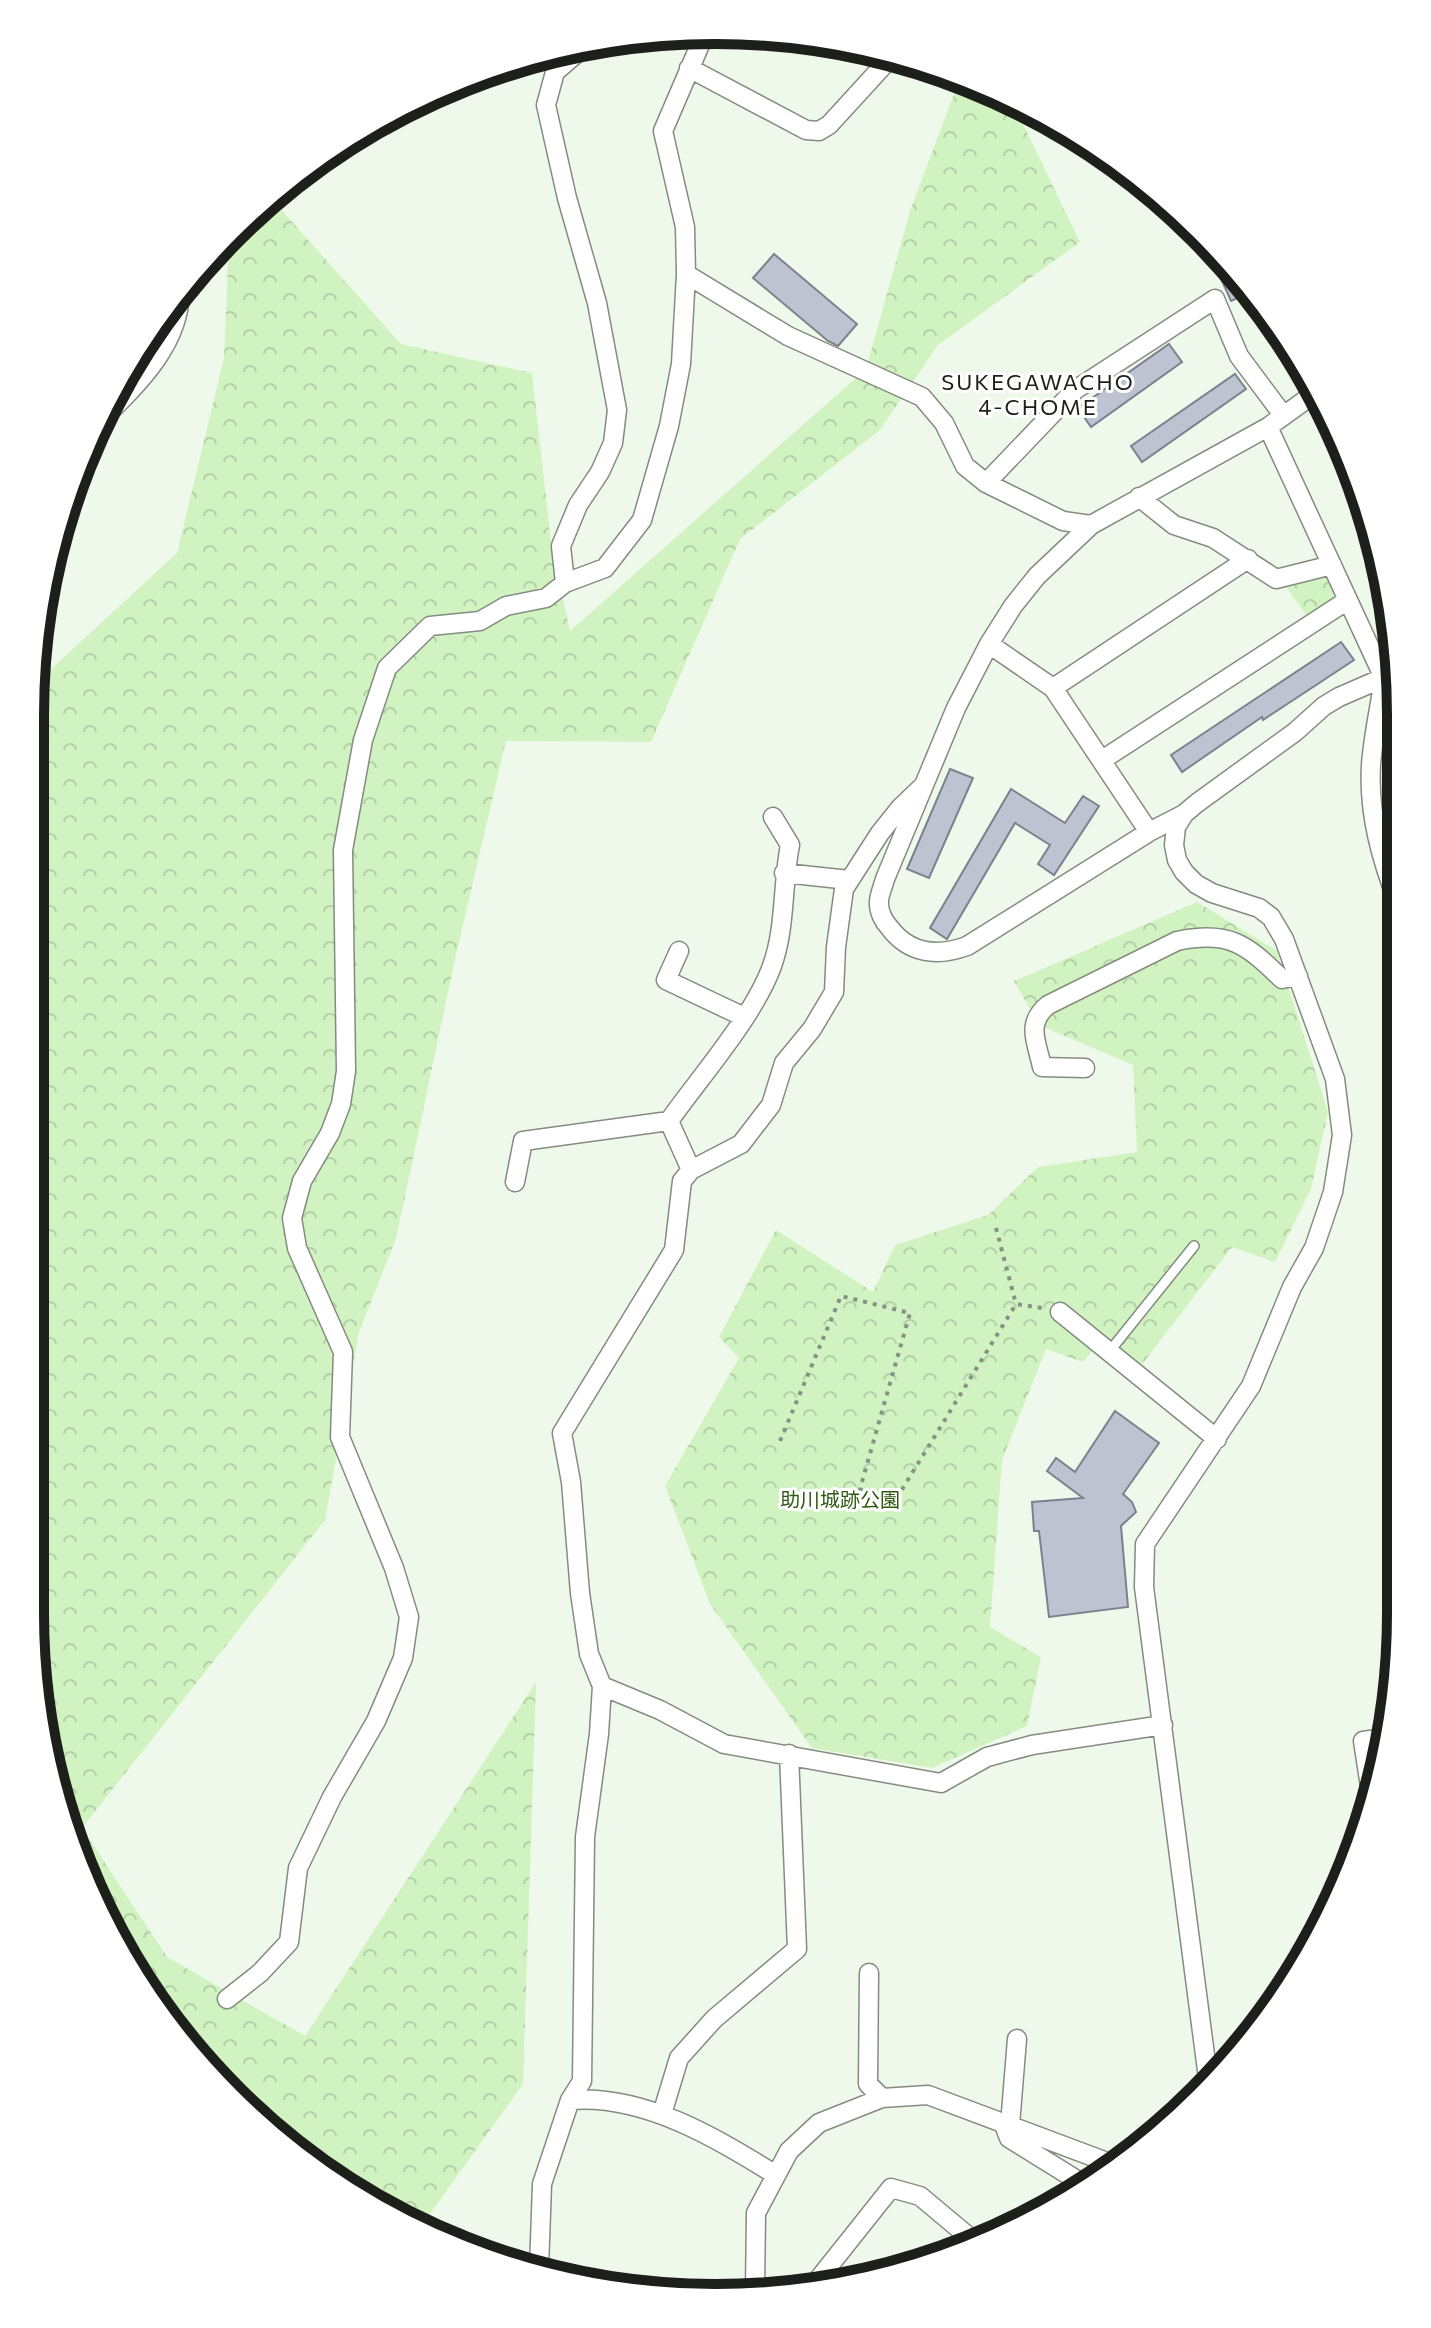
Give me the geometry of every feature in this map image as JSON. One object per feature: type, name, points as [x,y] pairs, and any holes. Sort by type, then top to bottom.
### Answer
[{"type":"street","points":[[227,1999],[260,1973],[289,1942],[298,1868],[332,1797],[376,1721],[403,1658],[409,1617],[394,1568],[340,1437],[343,1352],[297,1248],[292,1218],[302,1181],[330,1133],[341,1104],[346,1071],[343,850],[363,740],[387,668],[430,626],[480,621],[506,606],[546,598],[565,583],[605,568],[642,520],[669,426],[681,364],[686,274],[685,227],[663,131],[700,44]]},
{"type":"street","points":[[565,583],[561,546],[578,505],[600,472],[613,443],[617,410],[597,303],[567,198],[546,105],[555,72],[568,61]]},
{"type":"street","points":[[689,68],[806,130],[819,131],[829,125],[883,66]]},
{"type":"street","points":[[686,274],[788,336],[922,397],[944,423],[965,466],[986,483],[1063,521],[1091,525]]},
{"type":"street","points":[[986,483],[1075,390],[1215,299],[1239,356],[1283,415]]},
{"type":"street","points":[[126,395],[163,350],[175,317]]},
{"type":"street","points":[[1307,399],[1268,427],[1091,525],[1037,576],[989,644],[956,708],[885,879],[879,904],[885,922],[896,937],[912,948],[931,953],[950,953],[967,946],[1149,832],[1184,814],[1295,732],[1324,706],[1386,677]]},
{"type":"street","points":[[1268,427],[1348,600],[1385,662]]},
{"type":"street","points":[[1139,497],[1174,525],[1213,538],[1276,579],[1332,565]]},
{"type":"street","points":[[1053,688],[1248,559]]},
{"type":"street","points":[[1102,760],[1348,600]]},
{"type":"street","points":[[989,644],[1053,688],[1149,832]]},
{"type":"street","points":[[1387,697],[1371,764],[1372,813],[1376,838],[1387,871]]},
{"type":"street","points":[[539,2260],[542,2184],[570,2100],[582,2081],[585,1837],[602,1686],[589,1654],[580,1593],[571,1482],[562,1433],[674,1250],[682,1181],[691,1170],[741,1144],[771,1105],[784,1063],[812,1029],[834,992],[844,889],[880,833],[924,785]]},
{"type":"street","points":[[1184,814],[1176,827],[1174,845],[1184,872],[1212,893],[1259,908],[1271,917],[1284,939],[1335,1079],[1342,1135],[1333,1192],[1314,1248],[1292,1287],[1251,1386],[1145,1544],[1144,1587],[1207,2069]]},
{"type":"street","points":[[515,1182],[523,1141],[669,1121],[744,1017],[771,968],[784,919],[784,873],[790,845],[773,817]]},
{"type":"street","points":[[784,873],[849,880]]},
{"type":"street","points":[[1085,1068],[1042,1067],[1033,1027],[1038,1013],[1048,1005],[1177,941],[1194,937],[1233,940],[1244,945],[1282,979],[1298,976]]},
{"type":"street","points":[[679,951],[666,980],[744,1017]]},
{"type":"street","points":[[669,1121],[691,1170]]},
{"type":"street","points":[[1060,1312],[1217,1439]]},
{"type":"street","points":[[602,1686],[660,1710],[724,1744],[941,1783],[987,1757],[1032,1745],[1163,1725]]},
{"type":"street","points":[[1368,1771],[1363,1741],[1375,1739]]},
{"type":"street","points":[[662,2114],[679,2058],[714,2019],[797,1949],[789,1754]]},
{"type":"street","points":[[869,1973],[868,2084],[882,2098]]},
{"type":"street","points":[[1017,2039],[1006,2123],[1009,2138],[1075,2179]]},
{"type":"street","points":[[755,2283],[756,2213],[789,2151],[819,2123],[882,2098],[928,2095],[1101,2162]]},
{"type":"street","points":[[570,2100],[596,2098],[662,2114],[776,2175]]},
{"type":"street","points":[[822,2275],[891,2188],[920,2196],[967,2235]]},
{"type":"lane","points":[[1109,1352],[1194,1246]]},
{"type":"path","points":[[780,1441],[841,1296],[910,1313],[860,1489],[890,1509],[1016,1304],[996,1228]]},
{"type":"path","points":[[1016,1304],[1060,1312]]},
{"type":"green space","points":[[956,89],[1020,117],[1080,242],[938,345],[880,430],[740,539],[651,742],[506,741],[455,959],[396,1239],[359,1332],[325,1520],[82,1828],[167,1957],[305,2036],[536,1682],[523,2084],[427,2218],[342,2171],[307,2145],[241,2087],[211,2055],[157,1986],[113,1909],[95,1869],[67,1786],[50,1700],[44,1612],[45,675],[177,553],[224,358],[228,255],[278,207],[401,344],[532,373],[551,542],[570,631],[866,369],[910,211]]},
{"type":"green space","points":[[1331,568],[1346,599],[1311,622],[1282,581]]},
{"type":"green space","name":"助川城跡公園","points":[[1197,902],[1277,951],[1328,1112],[1311,1189],[1275,1262],[1232,1247],[1130,1380],[1094,1349],[1083,1362],[1046,1349],[1002,1460],[990,1627],[1041,1657],[1027,1726],[932,1768],[812,1748],[710,1604],[665,1486],[739,1358],[719,1337],[776,1230],[873,1292],[895,1245],[988,1215],[1038,1167],[1137,1152],[1133,1065],[1039,1025],[1014,981]]},
{"type":"building","points":[[774,254],[857,324],[838,346],[753,278]]},
{"type":"building","points":[[1220,273],[1240,297],[1231,301]]},
{"type":"building","points":[[1169,344],[1182,362],[1091,427],[1078,408]]},
{"type":"building","points":[[1235,374],[1246,389],[1142,462],[1131,446]]},
{"type":"building","points":[[1341,642],[1354,660],[1263,720],[1262,717],[1182,772],[1171,755]]},
{"type":"building","points":[[950,769],[973,778],[929,878],[907,869]]},
{"type":"building","points":[[1011,789],[1065,823],[1083,796],[1099,806],[1054,875],[1038,864],[1050,845],[1015,823],[947,939],[930,928]]},
{"type":"building","points":[[1115,1411],[1159,1443],[1123,1494],[1132,1502],[1136,1512],[1121,1526],[1128,1607],[1049,1617],[1039,1531],[1034,1531],[1032,1502],[1083,1498],[1047,1471],[1056,1458],[1075,1472]]},
{"type":"district","name":"SUKEGAWACHO 4-CHOME","points":[[1038,394]]}]
